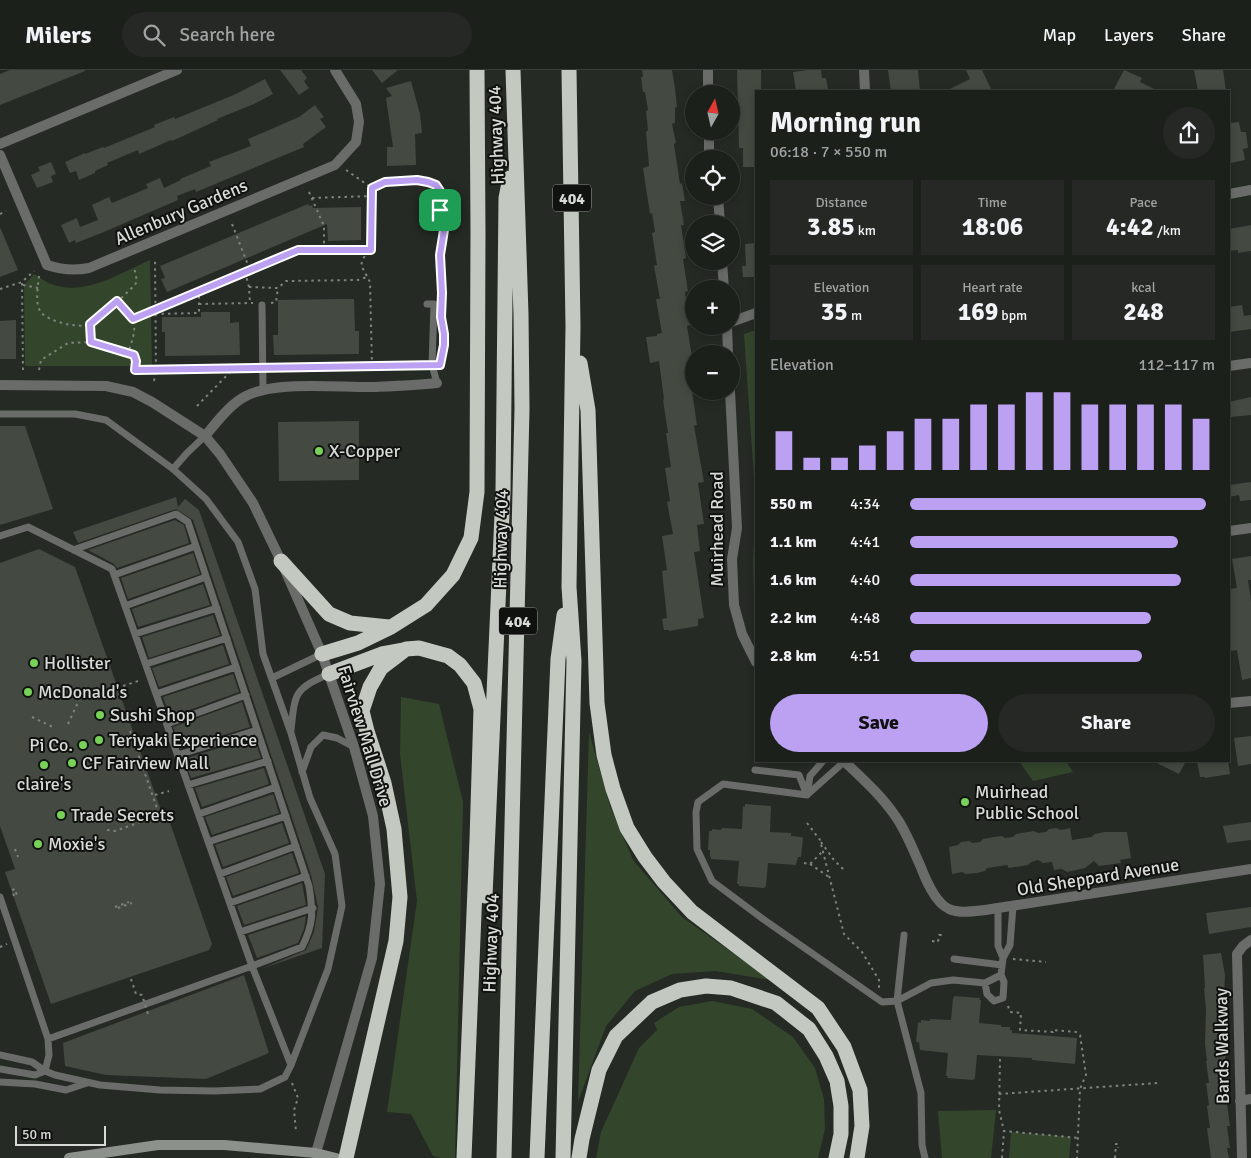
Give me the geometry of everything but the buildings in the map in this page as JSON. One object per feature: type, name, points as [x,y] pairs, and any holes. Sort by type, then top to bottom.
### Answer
[{"type":"highway","points":[[322,654],[358,644],[391,627],[426,605],[453,575],[471,538],[477,492],[477,70]]},
{"type":"highway","name":"Highway 404","points":[[504,1158],[522,409],[521,314],[513,70]]},
{"type":"highway","name":"404","points":[[563,1158],[574,661],[568,587],[574,326],[569,70]]},
{"type":"highway","points":[[474,1158],[503,492],[506,198],[515,152]]},
{"type":"highway","points":[[574,326],[588,410],[597,703],[604,756],[613,789],[627,828],[664,882],[692,912],[818,1008],[844,1047],[860,1090],[862,1126],[857,1158]]},
{"type":"highway","points":[[281,561],[329,614],[350,622],[391,627]]},
{"type":"highway","name":"404","points":[[538,1158],[558,659],[568,587]]},
{"type":"highway","points":[[329,674],[382,654],[419,648],[448,656],[460,665],[474,683],[481,709],[464,1158]]},
{"type":"highway","points":[[346,1158],[396,941],[400,897],[394,829],[384,783],[362,712],[370,687],[381,668],[406,649]]},
{"type":"highway","points":[[578,1158],[599,1070],[616,1036],[652,1002],[680,990],[706,986],[731,988],[776,1004],[809,1029],[826,1056],[838,1081],[841,1106],[841,1134],[836,1158]]},
{"type":"main road","points":[[68,1158],[158,1145],[224,1145],[336,1158]]},
{"type":"street","points":[[0,144],[177,70]]},
{"type":"street","name":"Allenbury Gardens","points":[[0,154],[47,264],[61,270],[75,271],[89,268],[335,165],[356,142],[359,122],[356,104],[335,70]]},
{"type":"street","points":[[708,70],[708,85]]},
{"type":"street","points":[[864,70],[865,90]]},
{"type":"street","points":[[1230,194],[1251,190]]},
{"type":"street","points":[[740,319],[755,313]]},
{"type":"street","points":[[1230,366],[1251,363]]},
{"type":"street","points":[[206,436],[232,405],[245,396],[263,389],[437,384]]},
{"type":"street","name":"Fairview Mall Drive","points":[[0,385],[106,386],[132,392],[152,402],[206,436],[252,503],[281,561],[322,654],[354,747],[372,816],[380,884],[372,958],[316,1155]]},
{"type":"street","name":"Muirhead Road","points":[[730,400],[737,528],[732,559],[734,605],[742,634],[755,660]]},
{"type":"street","points":[[1230,531],[1251,528]]},
{"type":"street","points":[[1230,704],[1251,701]]},
{"type":"street","name":"Old Sheppard Avenue","points":[[845,762],[872,788],[898,818],[926,883],[949,909],[969,912],[1251,869]]},
{"type":"street","name":"Bards Walkway","points":[[1242,1158],[1237,954],[1251,940]]},
{"type":"street","points":[[1240,1101],[1251,1099]]},
{"type":"lane","points":[[261,303],[263,389]]},
{"type":"lane","points":[[427,304],[434,304],[432,366],[437,384]]},
{"type":"lane","points":[[0,414],[75,414],[106,420],[172,469],[206,499],[238,542],[254,589],[263,654],[291,733],[310,798],[335,854],[342,906],[328,969],[291,1065],[285,1077],[260,1089],[214,1092],[160,1090],[88,1082],[55,1075],[32,1062],[0,1055]]},
{"type":"lane","points":[[172,469],[206,436]]},
{"type":"lane","points":[[48,1039],[302,947],[311,930],[313,908],[306,876],[188,522],[176,514],[73,550]]},
{"type":"lane","points":[[0,536],[28,527],[112,569],[252,966],[291,1065]]},
{"type":"lane","points":[[114,575],[196,546]]},
{"type":"lane","points":[[125,606],[206,576]]},
{"type":"lane","points":[[135,634],[217,608]]},
{"type":"lane","points":[[146,664],[227,638]]},
{"type":"lane","points":[[272,678],[322,654]]},
{"type":"lane","points":[[156,694],[236,667]]},
{"type":"lane","points":[[291,733],[294,703],[300,689],[329,674]]},
{"type":"lane","points":[[167,724],[246,695]]},
{"type":"lane","points":[[178,755],[257,730]]},
{"type":"lane","points":[[302,773],[311,747],[323,735],[337,738],[354,747]]},
{"type":"lane","points":[[188,785],[268,761]]},
{"type":"lane","points":[[807,795],[810,776],[822,762]]},
{"type":"lane","points":[[807,795],[843,762]]},
{"type":"lane","points":[[755,770],[799,775],[807,795]]},
{"type":"lane","points":[[807,795],[723,784],[698,802],[696,812],[698,849],[712,882],[882,1002],[897,1001],[930,983],[953,980],[985,983],[1001,975]]},
{"type":"lane","points":[[198,814],[276,787]]},
{"type":"lane","points":[[208,842],[286,816]]},
{"type":"lane","points":[[220,874],[296,846]]},
{"type":"lane","points":[[230,903],[306,876]]},
{"type":"lane","points":[[0,897],[48,1039],[49,1055],[45,1071]]},
{"type":"lane","points":[[1002,961],[1010,945],[1013,906]]},
{"type":"lane","points":[[240,932],[313,908]]},
{"type":"lane","points":[[985,983],[987,994],[994,1000],[1004,998],[1004,982],[1001,975],[1002,961],[998,946],[998,908]]},
{"type":"lane","points":[[904,935],[897,1001],[921,1093],[922,1146],[925,1158]]},
{"type":"lane","points":[[954,959],[1002,961]]},
{"type":"lane","points":[[0,1069],[36,1075],[45,1071]]},
{"type":"lane","points":[[0,1082],[35,1084],[66,1090],[88,1082]]},
{"type":"path","points":[[335,165],[352,173],[372,188]]},
{"type":"path","points":[[372,188],[385,182],[417,180],[436,185],[440,191],[440,210],[444,230],[440,255],[441,301]]},
{"type":"path","points":[[133,319],[298,250],[371,250],[372,188]]},
{"type":"path","points":[[309,192],[324,226],[324,250]]},
{"type":"path","points":[[312,198],[372,196]]},
{"type":"path","points":[[0,214],[6,211]]},
{"type":"path","points":[[232,224],[250,270]]},
{"type":"path","points":[[367,250],[361,265],[370,282],[372,366]]},
{"type":"path","points":[[154,380],[156,370],[155,258]]},
{"type":"path","points":[[39,276],[39,310],[44,315],[68,325],[90,324],[135,286],[137,281],[134,267]]},
{"type":"path","points":[[23,370],[22,284],[34,271]]},
{"type":"path","points":[[245,272],[249,287],[250,303]]},
{"type":"path","points":[[199,304],[276,302],[278,288],[286,281],[358,280],[367,277]]},
{"type":"path","points":[[0,289],[22,284],[38,288]]},
{"type":"path","points":[[249,287],[278,288]]},
{"type":"path","points":[[155,314],[199,313],[199,292]]},
{"type":"path","points":[[117,301],[133,319],[136,332],[128,353]]},
{"type":"path","points":[[90,324],[91,342]]},
{"type":"path","points":[[442,352],[444,334]]},
{"type":"path","points":[[39,370],[41,360],[68,343],[91,342],[134,355],[136,361],[135,370],[432,366]]},
{"type":"path","points":[[197,406],[234,368]]},
{"type":"path","points":[[117,688],[150,676]]},
{"type":"path","points":[[68,724],[79,700]]},
{"type":"path","points":[[32,717],[55,728]]},
{"type":"path","points":[[108,830],[115,831],[156,817],[153,812],[158,810],[130,731]]},
{"type":"path","points":[[155,795],[170,791]]},
{"type":"path","points":[[807,823],[834,860],[846,871]]},
{"type":"path","points":[[820,840],[844,934],[862,952],[879,980],[879,991]]},
{"type":"path","points":[[15,849],[18,857]]},
{"type":"path","points":[[810,864],[822,851]]},
{"type":"path","points":[[804,863],[810,864],[829,877]]},
{"type":"path","points":[[114,907],[131,903],[118,908]]},
{"type":"path","points":[[932,942],[938,942],[939,935],[941,935],[940,939]]},
{"type":"path","points":[[1013,959],[1046,962]]},
{"type":"path","points":[[131,979],[136,994],[142,995],[148,1014]]},
{"type":"path","points":[[1007,1004],[1010,1012],[1021,1013],[1020,1030],[1053,1032],[1053,1030],[1076,1032],[1080,1035],[1086,1075],[1080,1089],[1077,1158]]},
{"type":"path","points":[[1000,1059],[999,1110],[1004,1131],[1002,1158]]},
{"type":"path","points":[[286,1074],[298,1098],[294,1110],[296,1131]]},
{"type":"path","points":[[999,1094],[1158,1083]]},
{"type":"path","points":[[1004,1131],[1079,1138]]},
{"type":"path","points":[[1115,1158],[1116,1144],[1118,1144],[1118,1148]]},
{"type":"green space","points":[[150,260],[152,366],[25,366],[24,285],[34,274],[51,284],[77,288],[102,282]]},
{"type":"green space","points":[[755,330],[755,493],[744,334]]},
{"type":"green space","points":[[755,525],[755,626],[753,560]]},
{"type":"green space","points":[[401,697],[439,704],[463,802],[455,1158],[433,1156],[411,1114],[387,1112],[417,901],[400,754]]},
{"type":"green space","points":[[589,732],[610,806],[633,860],[682,917],[771,980],[715,971],[672,974],[635,991],[606,1026],[578,1102]]},
{"type":"green space","points":[[1020,762],[1067,762],[1073,772],[1033,781]]},
{"type":"green space","points":[[712,1001],[752,1009],[793,1037],[815,1068],[824,1099],[825,1129],[818,1158],[596,1158],[601,1132],[639,1048],[657,1030],[654,1023],[679,1007]]},
{"type":"green space","points":[[996,1110],[991,1158],[942,1158],[938,1111]]},
{"type":"green space","points":[[1011,1132],[1071,1137],[1069,1158],[1009,1158]]},
{"type":"place","name":"X-Copper","points":[[319,451]]},
{"type":"place","name":"Hollister","points":[[34,663]]},
{"type":"place","name":"McDonald's","points":[[28,692]]},
{"type":"place","name":"Sushi Shop","points":[[100,715]]},
{"type":"place","name":"Teriyaki Experience","points":[[99,740]]},
{"type":"place","name":"Pi Co.","points":[[83,745]]},
{"type":"place","name":"CF Fairview Mall","points":[[72,763]]},
{"type":"place","name":"claire's","points":[[44,765]]},
{"type":"place","name":"Muirhead Public School","points":[[965,802]]},
{"type":"place","name":"Trade Secrets","points":[[61,815]]},
{"type":"place","name":"Moxie's","points":[[38,844]]},
{"type":"route","points":[[417,180],[436,185],[440,191],[440,210],[444,230],[440,255],[441,317],[444,345],[440,365],[135,370],[136,361],[134,355],[91,342],[90,324],[117,301],[133,319],[298,250],[371,250],[372,188],[385,182],[417,180]]}]
